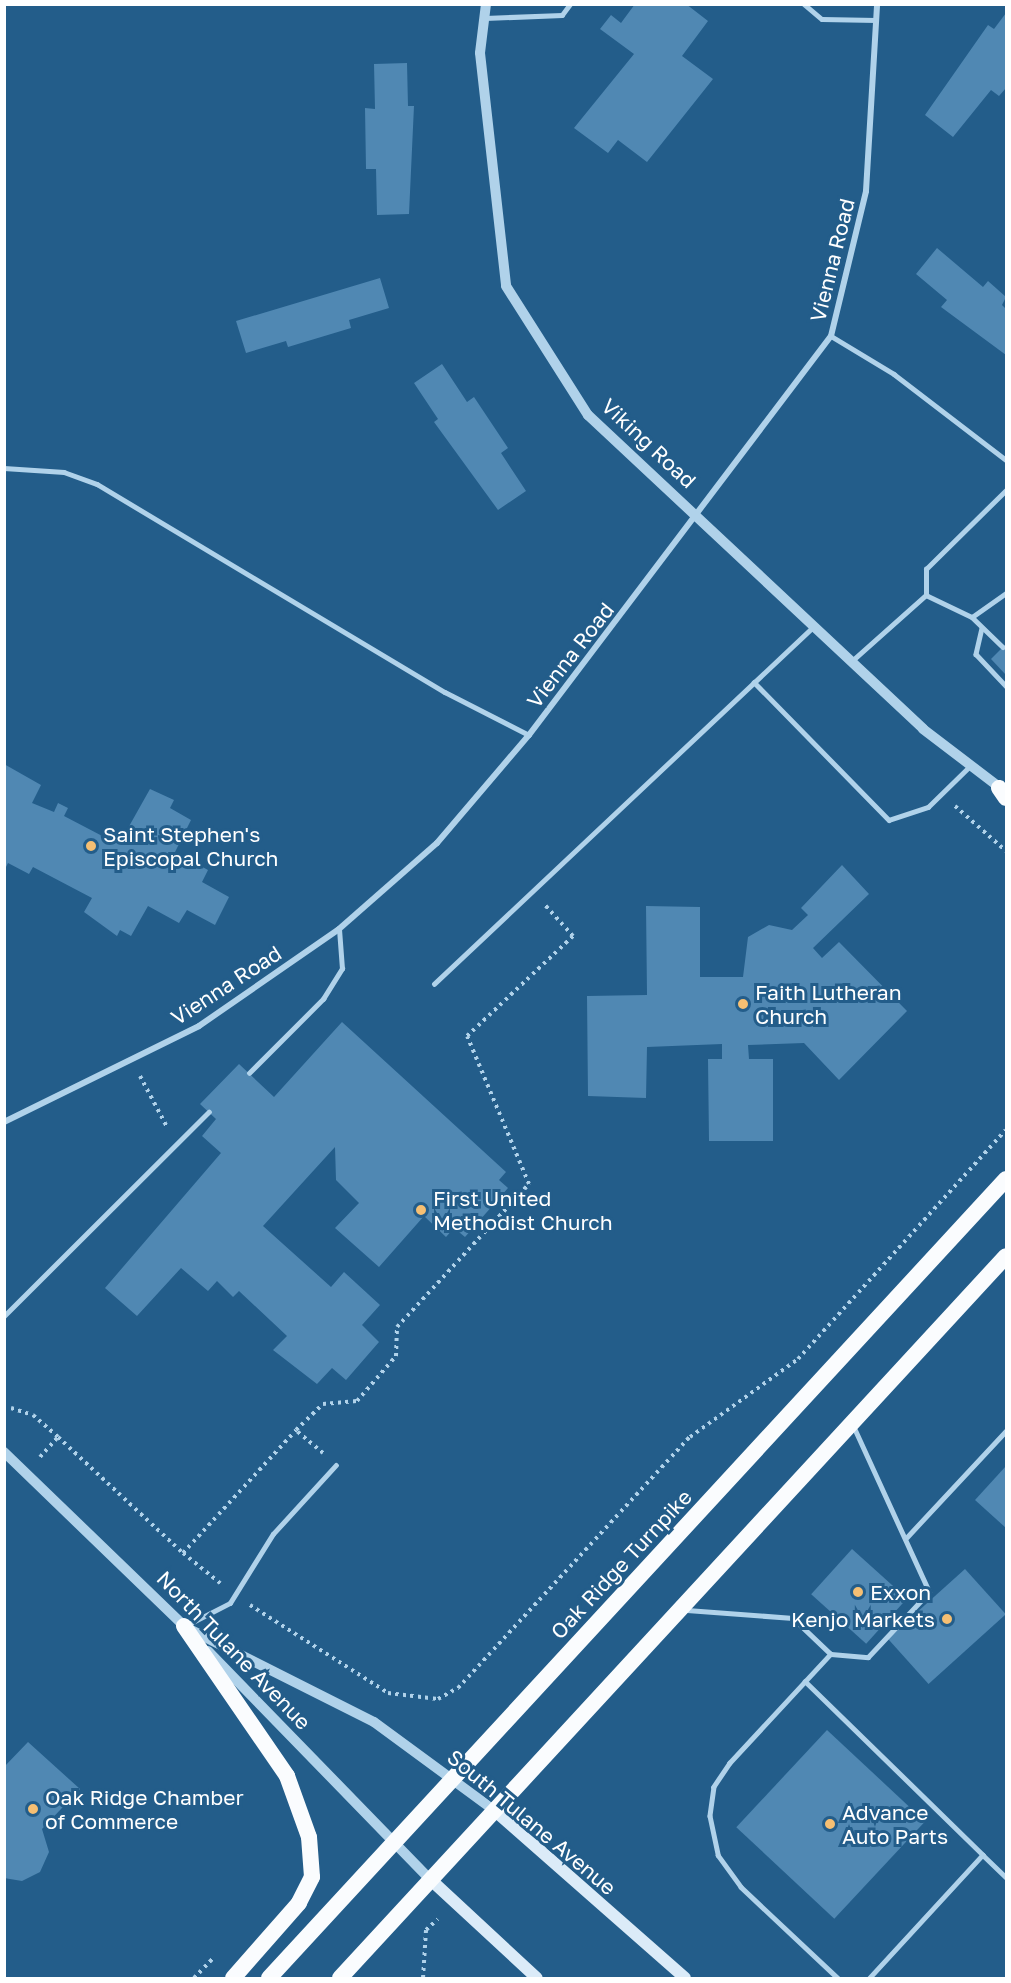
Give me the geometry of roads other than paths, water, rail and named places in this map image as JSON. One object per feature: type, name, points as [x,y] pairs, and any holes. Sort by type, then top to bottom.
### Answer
[{"type":"highway","name":"Oak Ridge Turnpike","points":[[268,1978],[450,1777],[1006,1179]]},
{"type":"highway","points":[[340,1978],[1006,1256]]},
{"type":"highway","points":[[184,1626],[287,1776],[309,1837],[312,1877],[299,1903],[233,1978]]},
{"type":"main road","name":"South Tulane Avenue","points":[[494,1810],[685,1978]]},
{"type":"main road","points":[[431,1880],[537,1978]]},
{"type":"street","name":"Viking Road","points":[[486,4],[480,53],[506,286],[588,415],[853,660],[922,729],[1004,792]]},
{"type":"street","name":"Vienna Road","points":[[4,1122],[200,1026],[339,929],[437,843],[529,735],[699,517],[831,336],[866,191],[877,4]]},
{"type":"street","name":"North Tulane Avenue","points":[[6,1457],[26,1472],[184,1626],[431,1880]]},
{"type":"street","name":"South Tulane Avenue","points":[[184,1626],[374,1722],[494,1810]]},
{"type":"lane","points":[[484,18],[562,15],[570,4]]},
{"type":"lane","points":[[804,4],[822,19],[876,20]]},
{"type":"lane","points":[[831,336],[894,374],[1006,460]]},
{"type":"lane","points":[[4,468],[64,472],[97,484],[445,692],[529,735]]},
{"type":"lane","points":[[853,660],[926,595],[926,569],[1006,490]]},
{"type":"lane","points":[[972,617],[1006,593]]},
{"type":"lane","points":[[926,595],[972,617],[1003,648]]},
{"type":"lane","points":[[434,984],[814,625]]},
{"type":"lane","points":[[982,628],[976,654],[1006,686]]},
{"type":"lane","points":[[754,682],[889,820],[928,807],[970,766]]},
{"type":"lane","points":[[249,1073],[323,999],[342,969],[339,929]]},
{"type":"lane","points":[[4,1317],[209,1112]]},
{"type":"lane","points":[[681,1610],[794,1618],[831,1654],[868,1657],[929,1592],[907,1538],[852,1423]]},
{"type":"lane","points":[[907,1538],[1006,1431]]},
{"type":"lane","points":[[184,1626],[235,1595],[273,1534],[336,1465]]},
{"type":"lane","points":[[831,1654],[729,1763],[714,1787],[710,1816],[718,1855],[741,1887],[838,1978]]},
{"type":"lane","points":[[805,1681],[1006,1877]]},
{"type":"lane","points":[[870,1978],[983,1855]]},
{"type":"place","name":"Saint Stephen's Episcopal Church","points":[[91,846]]},
{"type":"place","name":"Faith Lutheran Church","points":[[743,1004]]},
{"type":"place","name":"First United Methodist Church","points":[[421,1210]]},
{"type":"place","name":"Exxon","points":[[858,1592]]},
{"type":"place","name":"Kenjo Markets","points":[[947,1619]]},
{"type":"place","name":"Oak Ridge Chamber of Commerce","points":[[33,1809]]},
{"type":"place","name":"Advance Auto Parts","points":[[830,1824]]}]
